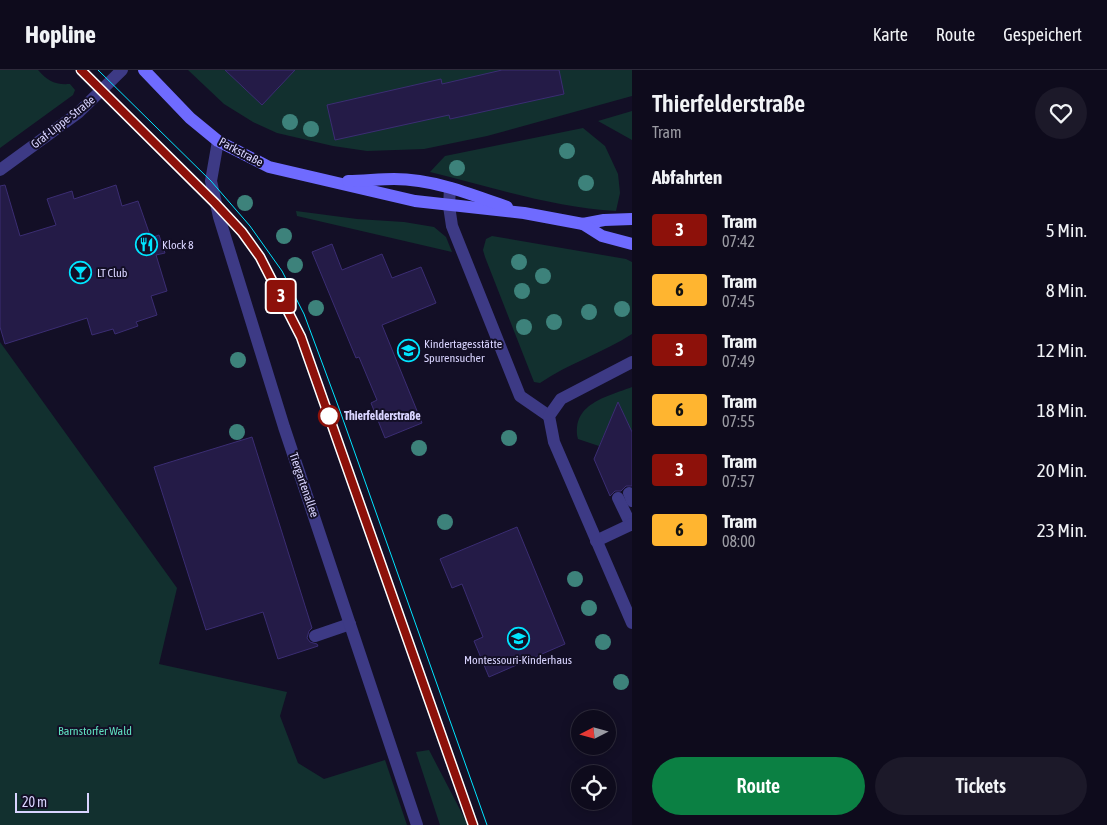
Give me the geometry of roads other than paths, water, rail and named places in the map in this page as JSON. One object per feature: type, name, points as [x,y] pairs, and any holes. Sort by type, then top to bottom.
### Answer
[{"type":"main road","name":"Parkstraße","points":[[144,70],[190,118],[218,141],[270,167],[415,201],[448,206],[524,213],[583,224],[604,220],[632,220]]},
{"type":"main road","name":"Parkstraße","points":[[333,182],[395,179],[450,188],[524,213]]},
{"type":"main road","name":"Parkstraße","points":[[583,224],[602,236],[632,244]]},
{"type":"street","name":"Graf-Lippe-Straße","points":[[0,170],[78,113],[122,70]]},
{"type":"street","name":"Tiergartenallee","points":[[218,141],[211,181],[217,210],[284,427],[417,825]]},
{"type":"street","points":[[450,188],[448,206],[452,226],[520,396],[549,416],[554,442],[632,622]]},
{"type":"street","points":[[549,416],[561,399],[632,362]]},
{"type":"street","points":[[596,541],[631,524],[626,497]]},
{"type":"street","points":[[315,636],[350,624]]},
{"type":"tram line","points":[[81,70],[242,232],[259,257],[301,337],[473,825]]},
{"type":"tram line","name":"3","points":[[81,70],[242,232],[260,257],[286,304],[301,337],[473,825]]},
{"type":"tram line","points":[[98,70],[211,181],[250,226],[282,271],[304,314],[340,411],[487,825]]},
{"type":"place","name":"Klock 8","points":[[146,245]]},
{"type":"place","name":"LT Club","points":[[81,273]]},
{"type":"place","name":"Kindertagesstätte Spurensucher","points":[[408,351]]},
{"type":"place","name":"Thierfelderstraße","points":[[329,416]]},
{"type":"place","name":"Montessouri-Kinderhaus","points":[[518,639]]},
{"type":"park label","name":"Barnstorfer Wald","points":[[95,731]]}]
